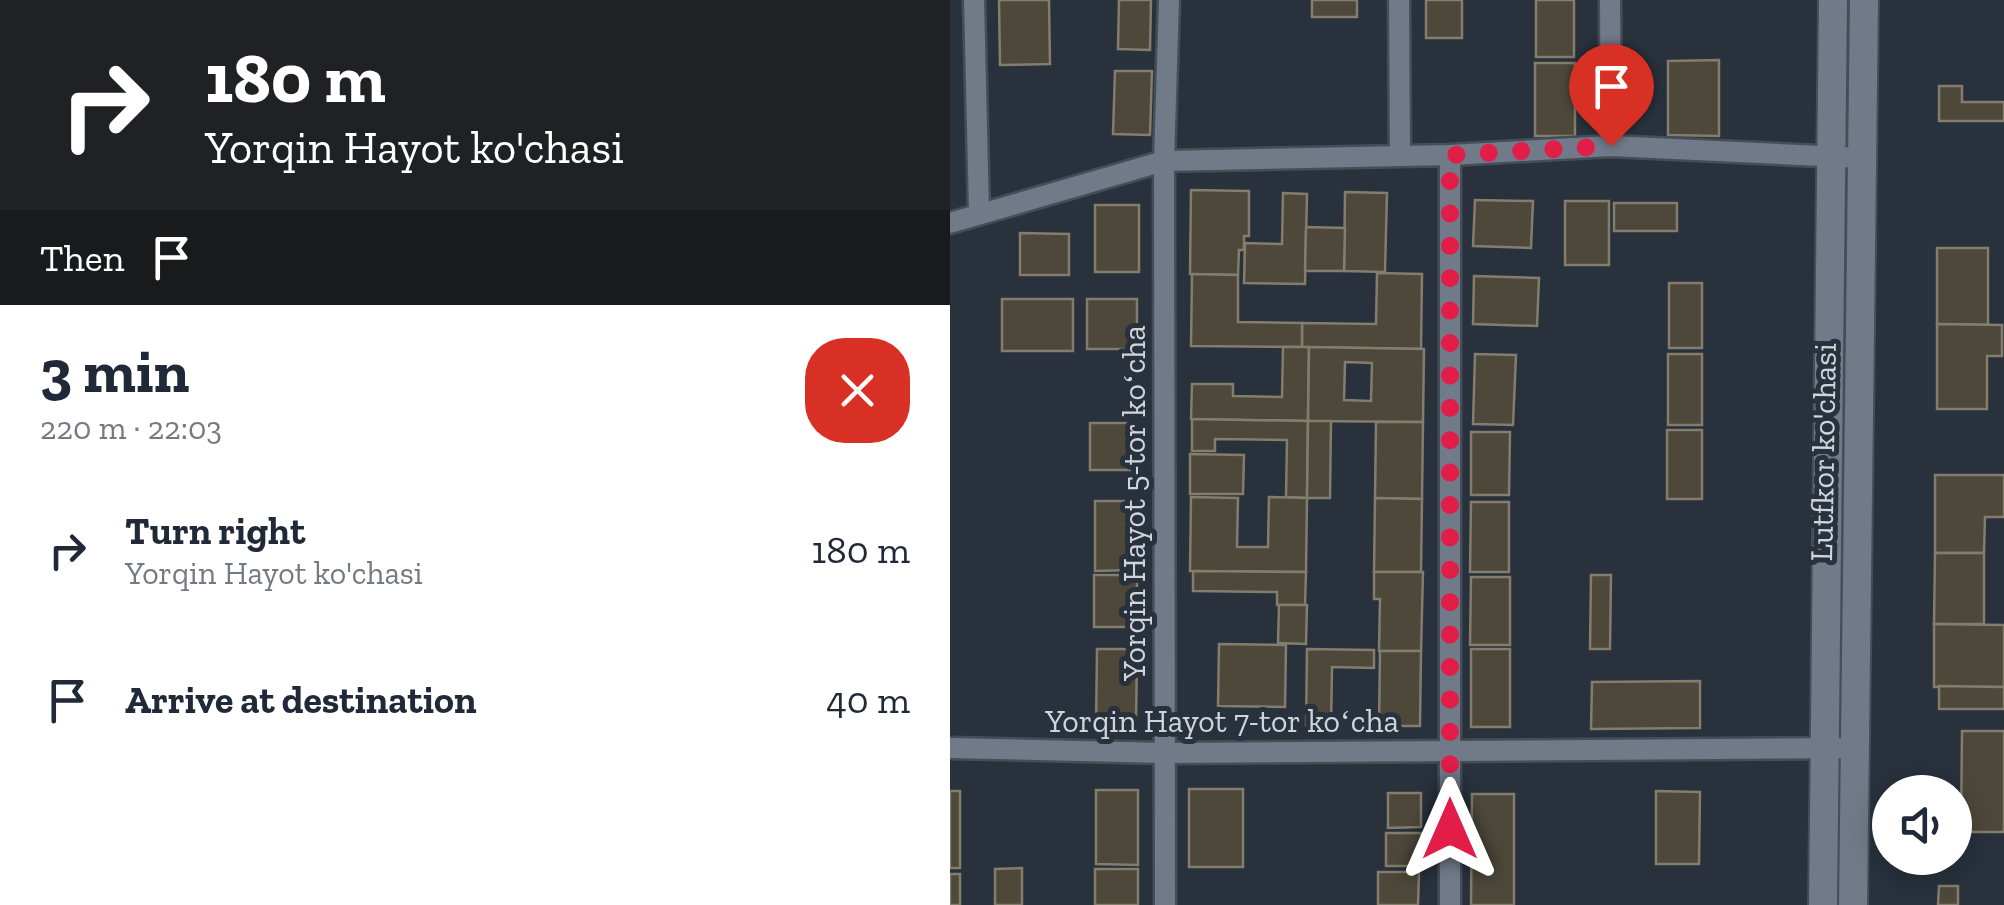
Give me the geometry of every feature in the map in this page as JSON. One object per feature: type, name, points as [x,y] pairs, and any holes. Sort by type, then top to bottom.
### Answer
[{"type":"main road","name":"Lutfkor ko'chasi","points":[[1823,905],[1832,0]]},
{"type":"main road","name":"Lutfkor ko'chasi","points":[[1853,905],[1864,0]]},
{"type":"street","points":[[974,0],[979,212]]},
{"type":"street","name":"Yorqin Hayot 5-tor koʻcha","points":[[1165,905],[1164,161],[1168,0]]},
{"type":"street","points":[[1400,0],[1400,156]]},
{"type":"street","points":[[1610,0],[1611,146]]},
{"type":"street","points":[[950,223],[1164,161],[1450,155],[1611,146],[1862,158]]},
{"type":"street","points":[[1450,155],[1450,905]]},
{"type":"street","name":"Yorqin Hayot 7-tor koʻcha","points":[[950,748],[1164,753],[1854,748]]},
{"type":"building","points":[[999,0],[1049,0],[1050,64],[1000,65]]},
{"type":"building","points":[[1119,0],[1151,0],[1150,50],[1118,49]]},
{"type":"building","points":[[1312,0],[1357,0],[1357,17],[1312,17]]},
{"type":"building","points":[[1426,0],[1462,0],[1462,38],[1426,38]]},
{"type":"building","points":[[1536,0],[1574,0],[1574,57],[1536,57]]},
{"type":"building","points":[[1719,60],[1719,136],[1668,135],[1668,61]]},
{"type":"building","points":[[1535,63],[1575,63],[1575,136],[1535,136]]},
{"type":"building","points":[[1115,71],[1152,71],[1150,135],[1113,134]]},
{"type":"building","points":[[1939,86],[1962,86],[1962,102],[2004,102],[2004,121],[1939,121]]},
{"type":"building","points":[[1191,190],[1249,191],[1249,236],[1244,236],[1244,250],[1239,250],[1238,275],[1190,274]]},
{"type":"building","points":[[1345,192],[1387,193],[1385,272],[1344,271]]},
{"type":"building","points":[[1283,193],[1307,194],[1305,284],[1244,283],[1245,243],[1282,244]]},
{"type":"building","points":[[1475,200],[1533,201],[1531,248],[1473,246]]},
{"type":"building","points":[[1565,201],[1609,201],[1609,265],[1565,265]]},
{"type":"building","points":[[1614,203],[1677,203],[1677,231],[1614,231]]},
{"type":"building","points":[[1095,205],[1139,205],[1139,272],[1095,272]]},
{"type":"building","points":[[1306,227],[1345,228],[1344,271],[1305,271]]},
{"type":"building","points":[[1020,233],[1069,234],[1069,275],[1020,275]]},
{"type":"building","points":[[1937,248],[1988,248],[1988,325],[1937,324]]},
{"type":"building","points":[[1377,273],[1422,274],[1421,349],[1302,347],[1302,323],[1376,324]]},
{"type":"building","points":[[1192,274],[1238,275],[1238,322],[1302,323],[1302,347],[1191,346]]},
{"type":"building","points":[[1474,276],[1539,278],[1537,326],[1473,324]]},
{"type":"building","points":[[1669,283],[1702,283],[1702,348],[1669,348]]},
{"type":"building","points":[[1002,299],[1073,299],[1073,351],[1002,351]]},
{"type":"building","points":[[1087,299],[1137,299],[1137,349],[1087,349]]},
{"type":"building","points":[[1937,324],[2002,325],[2002,356],[1987,356],[1987,409],[1937,409]]},
{"type":"building","points":[[1283,347],[1309,347],[1308,421],[1191,419],[1192,384],[1233,384],[1233,396],[1282,397]]},
{"type":"building","points":[[1309,347],[1424,349],[1423,422],[1308,421]],"holes":[[[1345,362],[1372,363],[1371,401],[1344,400]]]},
{"type":"building","points":[[1475,354],[1516,355],[1513,425],[1473,424]]},
{"type":"building","points":[[1668,354],[1702,354],[1702,425],[1668,425]]},
{"type":"building","points":[[1192,419],[1308,421],[1307,498],[1286,497],[1287,440],[1215,439],[1215,451],[1192,451]]},
{"type":"building","points":[[1308,421],[1331,421],[1330,498],[1307,498]]},
{"type":"building","points":[[1376,422],[1423,422],[1422,499],[1375,498]]},
{"type":"building","points":[[1090,423],[1136,423],[1136,470],[1090,470]]},
{"type":"building","points":[[1667,430],[1702,430],[1702,499],[1667,499]]},
{"type":"building","points":[[1471,432],[1510,432],[1509,495],[1471,495]]},
{"type":"building","points":[[1190,454],[1244,455],[1243,494],[1190,494]]},
{"type":"building","points":[[1935,475],[2004,475],[2004,517],[1985,517],[1984,553],[1935,553]]},
{"type":"building","points":[[1191,497],[1238,498],[1237,547],[1268,547],[1269,497],[1307,498],[1306,572],[1190,571]]},
{"type":"building","points":[[1375,498],[1422,499],[1421,572],[1374,572]]},
{"type":"building","points":[[1095,501],[1137,501],[1137,570],[1095,571]]},
{"type":"building","points":[[1471,502],[1509,502],[1509,572],[1470,572]]},
{"type":"building","points":[[1935,553],[1984,553],[1984,624],[1934,624]]},
{"type":"building","points":[[1193,571],[1306,572],[1305,605],[1277,605],[1277,592],[1193,591]]},
{"type":"building","points":[[1374,572],[1423,572],[1421,651],[1379,651],[1380,599],[1374,599]]},
{"type":"building","points":[[1094,575],[1137,575],[1137,627],[1094,627]]},
{"type":"building","points":[[1591,575],[1611,575],[1610,649],[1590,649]]},
{"type":"building","points":[[1471,577],[1510,577],[1510,645],[1470,645]]},
{"type":"building","points":[[1279,605],[1307,605],[1306,644],[1278,643]]},
{"type":"building","points":[[1934,624],[2004,625],[2004,687],[1934,687]]},
{"type":"building","points":[[1219,644],[1286,645],[1285,707],[1218,706]]},
{"type":"building","points":[[1097,649],[1137,649],[1136,727],[1096,727]]},
{"type":"building","points":[[1307,649],[1374,650],[1374,668],[1332,667],[1331,727],[1306,727]]},
{"type":"building","points":[[1471,649],[1510,649],[1510,727],[1471,727]]},
{"type":"building","points":[[1380,651],[1421,651],[1420,726],[1379,726]]},
{"type":"building","points":[[1700,681],[1700,728],[1591,729],[1592,682]]},
{"type":"building","points":[[1939,686],[2004,687],[2004,709],[1939,709]]},
{"type":"building","points":[[1962,731],[2004,731],[2004,832],[1972,832],[1972,775],[1962,775]]},
{"type":"building","points":[[1189,789],[1243,789],[1243,867],[1189,867]]},
{"type":"building","points":[[1096,790],[1138,790],[1138,865],[1096,864]]},
{"type":"building","points":[[950,791],[960,791],[960,868],[950,868]]},
{"type":"building","points":[[1656,791],[1700,792],[1699,864],[1656,864]]},
{"type":"building","points":[[1388,793],[1421,793],[1421,827],[1388,828]]},
{"type":"building","points":[[1472,794],[1514,794],[1514,905],[1471,905]]},
{"type":"building","points":[[1386,833],[1421,833],[1421,866],[1386,866]]},
{"type":"building","points":[[1022,868],[1022,905],[995,905],[995,869]]},
{"type":"building","points":[[1095,869],[1138,869],[1138,905],[1095,905]]},
{"type":"building","points":[[1378,872],[1419,872],[1418,905],[1378,905]]},
{"type":"building","points":[[950,874],[960,874],[960,905],[950,905]]},
{"type":"building","points":[[1939,886],[1958,886],[1958,905],[1938,905]]},
{"type":"route","points":[[1450,829],[1450,155],[1611,146]]}]
